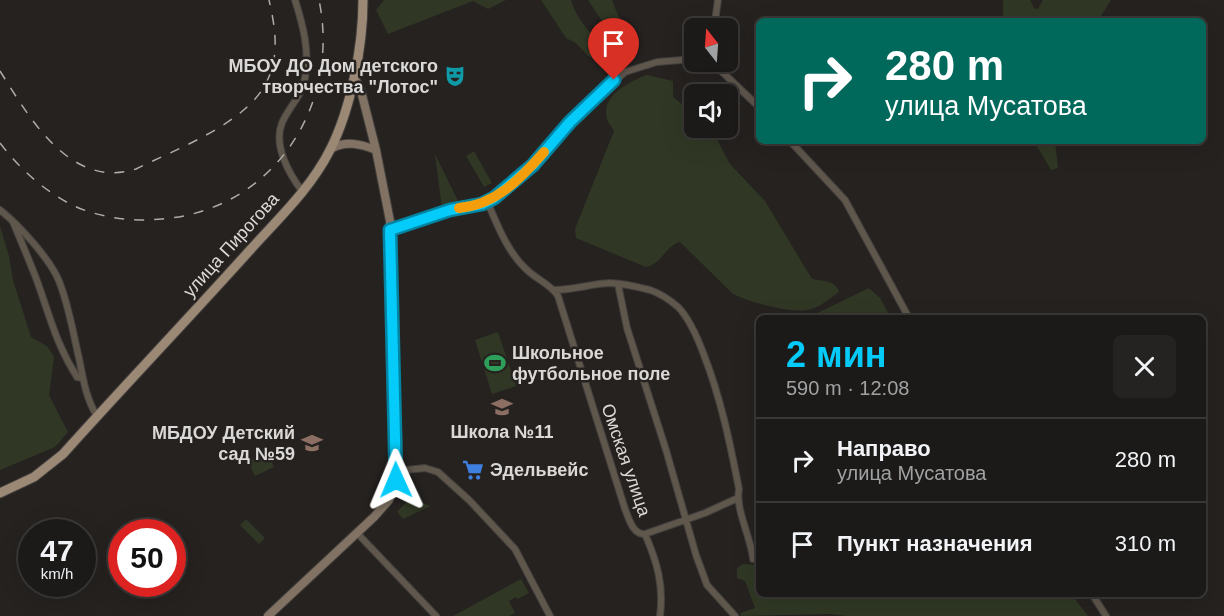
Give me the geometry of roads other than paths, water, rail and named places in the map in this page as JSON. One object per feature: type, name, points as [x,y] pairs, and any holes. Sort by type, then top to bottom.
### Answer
[{"type":"main road","name":"улица Пирогова","points":[[0,493],[26,482],[49,466],[302,191],[331,149],[343,120],[354,75],[363,0]]},
{"type":"main road","points":[[268,616],[357,534],[389,500],[395,485],[388,205],[361,91],[354,75]]},
{"type":"main road","points":[[331,149],[344,143],[364,145],[376,150]]},
{"type":"street","points":[[295,0],[305,37],[306,75],[297,99],[283,121],[280,140],[283,156],[291,175],[302,191]]},
{"type":"street","points":[[715,18],[718,0]]},
{"type":"street","points":[[390,230],[438,213],[477,206],[487,201],[502,192],[533,165],[570,122],[625,72],[657,62],[684,60]]},
{"type":"street","points":[[724,72],[756,104]]},
{"type":"street","points":[[793,144],[845,200],[907,315]]},
{"type":"street","points":[[487,201],[519,262],[554,290],[618,284],[658,293],[677,306],[686,318],[698,340],[715,384],[728,430],[739,489],[738,498],[752,546],[753,559]]},
{"type":"street","points":[[0,210],[12,219],[33,242],[59,279],[82,378],[90,404],[97,416]]},
{"type":"street","points":[[12,219],[60,348],[77,377],[82,378]]},
{"type":"street","points":[[618,284],[627,328],[696,555],[707,585],[735,616]]},
{"type":"street","name":"Омская улица","points":[[554,290],[558,296],[625,509],[635,531],[645,534]]},
{"type":"street","points":[[396,471],[425,468],[438,472],[469,500],[515,549],[550,616]]},
{"type":"street","points":[[660,616],[662,595],[660,574],[645,534],[687,520],[738,498]]},
{"type":"street","points":[[357,534],[436,616]]},
{"type":"street","points":[[1094,597],[1106,616]]},
{"type":"railway","points":[[0,71],[38,128],[72,159],[91,169],[112,173],[136,169],[228,122],[258,96],[267,81],[274,61],[274,30],[269,0]]},
{"type":"railway","points":[[0,143],[24,170],[51,193],[72,205],[105,216],[139,220],[162,219],[202,211],[236,196],[266,174],[290,146],[308,114],[319,78],[323,39],[319,0]]},
{"type":"place","name":"МБОУ ДО Дом детского творчества \"Лотос\"","points":[[455,76]]},
{"type":"place","name":"Школьное футбольное поле","points":[[495,363]]},
{"type":"place","name":"Школа №11","points":[[502,407]]},
{"type":"place","name":"МБДОУ Детский сад №59","points":[[312,443]]},
{"type":"place","name":"Эдельвейс","points":[[473,470]]}]
